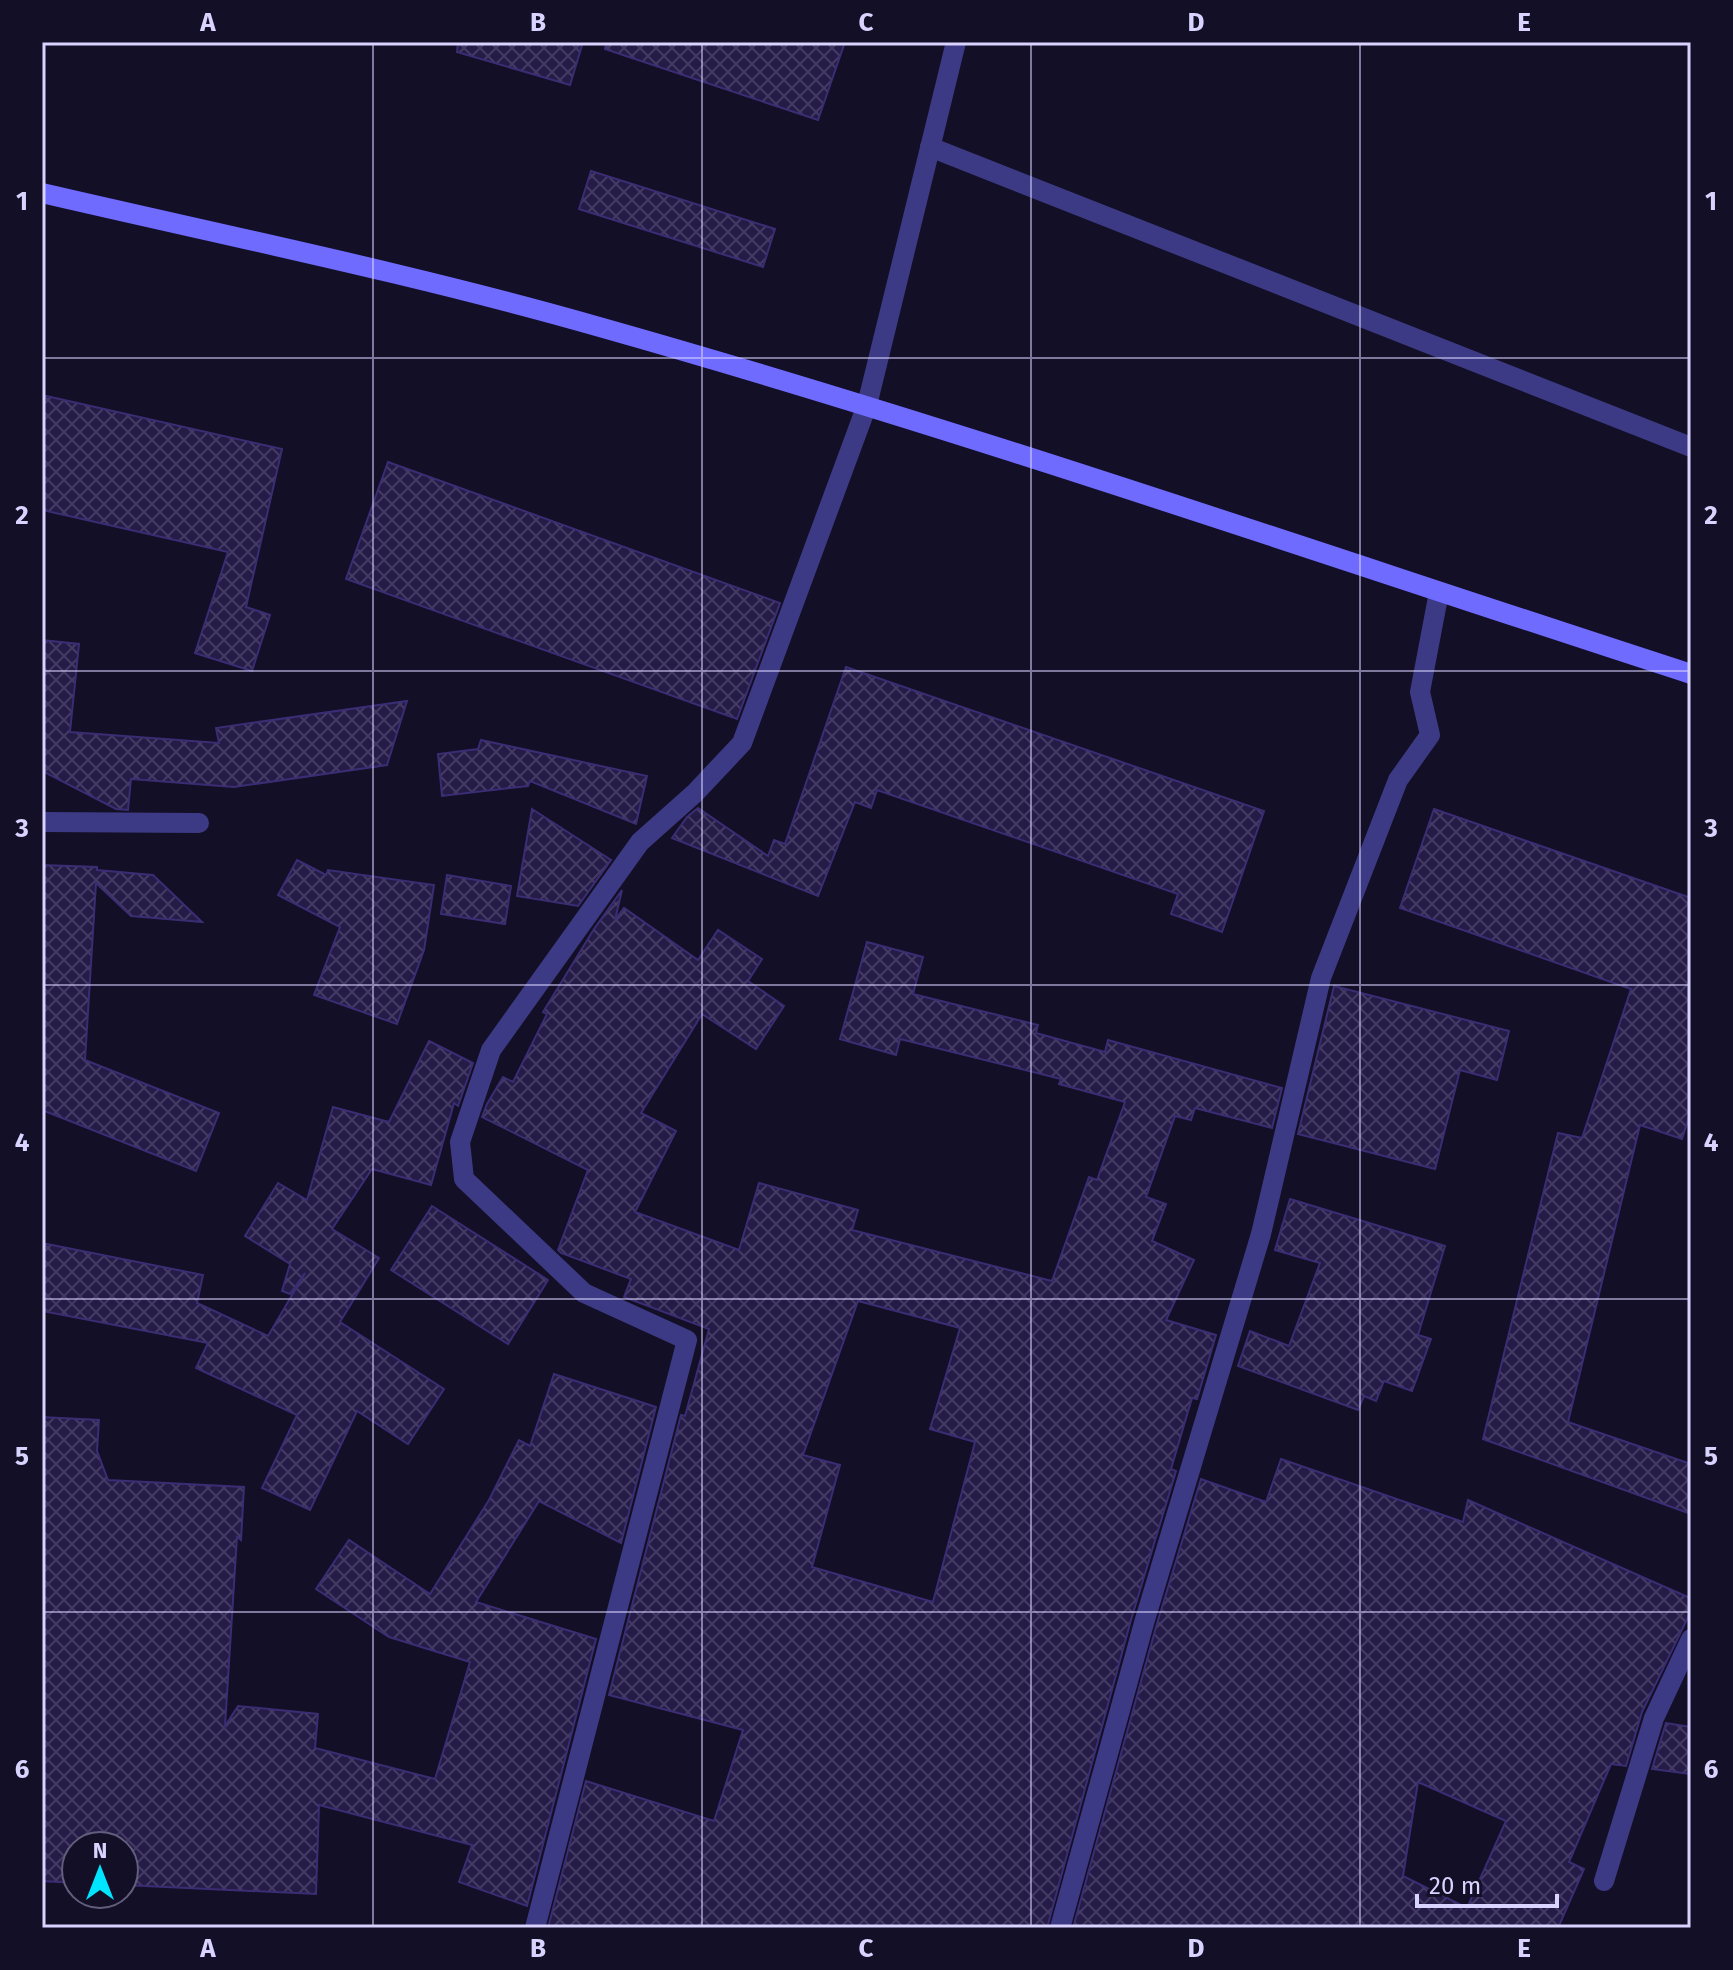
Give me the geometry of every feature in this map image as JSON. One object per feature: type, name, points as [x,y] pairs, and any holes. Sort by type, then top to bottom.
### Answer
[{"type":"main road","points":[[42,193],[426,282],[592,325],[867,405],[1691,674]]},
{"type":"street","points":[[535,1928],[687,1340],[584,1293],[464,1179],[460,1142],[491,1050],[640,842],[695,793],[742,743],[867,405],[956,42]]},
{"type":"street","points":[[930,147],[1691,447]]},
{"type":"street","points":[[1060,1928],[1144,1623],[1261,1234],[1321,978],[1398,780],[1430,735],[1420,692],[1439,592]]},
{"type":"street","points":[[42,822],[199,823]]},
{"type":"street","points":[[1604,1881],[1654,1718],[1691,1639]]},
{"type":"building","points":[[458,42],[583,42],[570,85],[457,52]]},
{"type":"building","points":[[606,42],[845,42],[818,120],[605,49]]},
{"type":"building","points":[[591,171],[775,229],[763,267],[579,209]]},
{"type":"building","points":[[42,395],[282,449],[246,607],[270,615],[252,671],[195,653],[228,552],[42,510]]},
{"type":"building","points":[[388,462],[780,603],[737,719],[346,579]]},
{"type":"building","points":[[42,640],[79,644],[70,732],[219,743],[216,728],[407,701],[387,765],[234,787],[131,779],[128,810],[116,809],[42,771]]},
{"type":"building","points":[[846,667],[1264,811],[1222,932],[1171,914],[1178,894],[877,790],[871,808],[855,802],[818,896],[672,838],[687,817],[698,808],[768,856],[774,840],[785,844]]},
{"type":"building","points":[[481,740],[647,776],[636,824],[530,781],[528,786],[442,796],[438,754],[478,749]]},
{"type":"building","points":[[532,809],[611,860],[578,906],[517,896]]},
{"type":"building","points":[[1434,809],[1691,898],[1691,1111],[1682,1139],[1640,1125],[1568,1422],[1691,1464],[1691,1514],[1483,1439],[1558,1133],[1582,1138],[1631,989],[1400,908]]},
{"type":"building","points":[[297,860],[326,875],[328,870],[434,885],[424,950],[397,1024],[314,995],[340,927],[278,895]]},
{"type":"building","points":[[42,865],[97,867],[97,870],[153,875],[202,922],[131,916],[96,883],[85,1060],[219,1113],[196,1171],[42,1110]]},
{"type":"building","points":[[447,875],[511,886],[505,924],[441,914]]},
{"type":"building","points":[[622,890],[615,920],[624,908],[698,960],[718,930],[762,959],[748,981],[784,1006],[756,1049],[702,1014],[641,1113],[676,1131],[635,1212],[739,1250],[759,1183],[858,1210],[852,1230],[1052,1281],[1089,1177],[1097,1180],[1125,1102],[1059,1084],[1061,1079],[900,1039],[896,1055],[840,1039],[867,942],[923,957],[913,994],[1038,1025],[1036,1033],[1105,1052],[1108,1040],[1282,1088],[1272,1128],[1195,1108],[1191,1120],[1175,1116],[1146,1197],[1166,1204],[1152,1241],[1194,1260],[1166,1320],[1216,1335],[1197,1399],[1192,1398],[1171,1469],[1176,1471],[1131,1620],[1047,1928],[548,1928],[586,1781],[714,1821],[743,1730],[609,1695],[681,1415],[685,1416],[709,1329],[624,1297],[631,1279],[561,1253],[558,1250],[588,1170],[482,1117],[503,1077],[513,1082],[547,1014],[543,1012]],"holes":[[[858,1301],[960,1328],[930,1429],[975,1442],[933,1602],[812,1567],[840,1465],[803,1455]]]},
{"type":"building","points":[[1334,986],[1509,1031],[1497,1080],[1460,1070],[1435,1169],[1298,1134]]},
{"type":"building","points":[[429,1041],[473,1063],[458,1106],[454,1103],[431,1185],[372,1169],[332,1229],[379,1258],[340,1322],[444,1389],[408,1444],[357,1411],[310,1510],[262,1488],[297,1415],[196,1368],[208,1343],[42,1311],[42,1243],[203,1275],[197,1303],[268,1336],[305,1273],[290,1294],[282,1291],[290,1264],[245,1236],[278,1183],[307,1200],[333,1107],[389,1122]]},
{"type":"building","points":[[1290,1199],[1445,1246],[1418,1335],[1431,1339],[1412,1391],[1384,1381],[1376,1401],[1364,1396],[1358,1410],[1238,1366],[1250,1331],[1289,1346],[1320,1263],[1275,1250]]},
{"type":"building","points":[[432,1206],[548,1280],[508,1344],[391,1270]]},
{"type":"building","points":[[554,1374],[656,1407],[621,1543],[539,1501],[476,1602],[596,1639],[527,1906],[459,1882],[472,1845],[319,1805],[316,1894],[140,1886],[140,1830],[60,1830],[60,1882],[42,1881],[42,1417],[99,1420],[97,1451],[108,1480],[244,1487],[241,1540],[237,1537],[225,1726],[238,1706],[318,1714],[315,1748],[435,1779],[470,1662],[389,1637],[316,1589],[349,1540],[430,1594],[489,1500],[519,1440],[530,1446]]},
{"type":"building","points":[[1281,1459],[1463,1522],[1468,1500],[1690,1598],[1690,1613],[1642,1712],[1626,1766],[1611,1764],[1569,1862],[1584,1869],[1558,1928],[1073,1928],[1156,1627],[1201,1479],[1266,1502]],"holes":[[[1418,1782],[1506,1821],[1467,1908],[1403,1876]]]},
{"type":"building","points":[[1666,1723],[1691,1727],[1691,1774],[1652,1769]]}]
